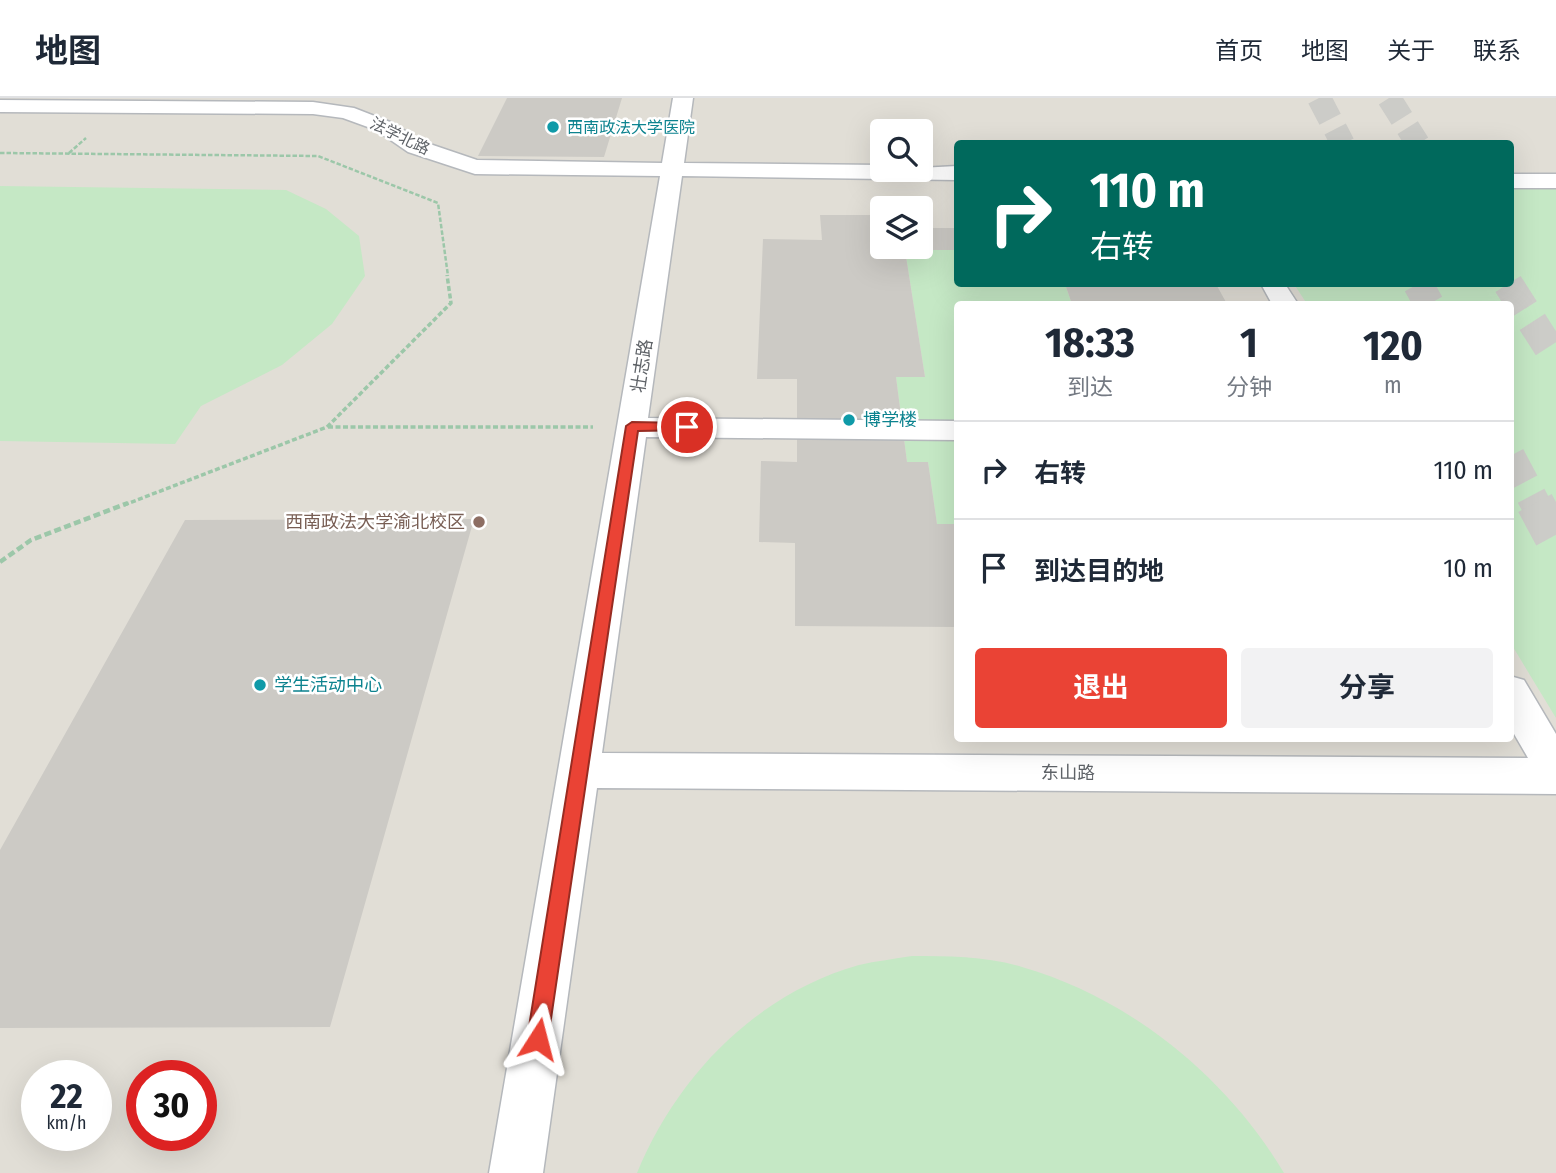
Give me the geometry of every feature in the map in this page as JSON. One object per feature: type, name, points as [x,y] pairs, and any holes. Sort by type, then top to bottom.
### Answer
[{"type":"street","name":"壮志路","points":[[516,1173],[683,98]]},
{"type":"street","name":"法学北路","points":[[0,106],[313,108],[347,111],[383,126],[416,147],[475,167],[954,173]]},
{"type":"street","points":[[1514,181],[1556,181]]},
{"type":"street","points":[[632,426],[954,431]]},
{"type":"street","points":[[1514,698],[1556,770]]},
{"type":"street","name":"东山路","points":[[580,770],[1556,776]]},
{"type":"path","points":[[0,153],[318,156],[438,203],[451,303],[327,427]]},
{"type":"path","points":[[0,562],[31,540],[327,427],[632,426]]},
{"type":"shaded area","name":"西南政法大学渝北校区","points":[[0,98],[1556,98],[1556,1173],[0,1173]]},
{"type":"green space","points":[[0,186],[286,190],[326,209],[359,236],[365,276],[332,324],[282,365],[201,406],[175,444],[0,441]]},
{"type":"green space","points":[[1514,189],[1556,189],[1556,718],[1514,649],[1514,301],[1305,301],[1296,287],[1514,287]]},
{"type":"green space","points":[[933,250],[954,250],[954,287],[1066,287],[1071,301],[954,301],[954,524],[937,524],[928,462],[907,462],[896,377],[925,377],[906,259],[933,259]]},
{"type":"green space","points":[[912,956],[967,957],[1008,963],[1062,981],[1137,1020],[1205,1074],[1261,1138],[1284,1173],[637,1173],[654,1137],[698,1072],[724,1044],[754,1018],[786,996],[822,978],[859,965]]},
{"type":"building","name":"西南政法大学医院","points":[[507,98],[622,98],[604,157],[478,156]]},
{"type":"building","name":"博学楼","points":[[820,215],[870,215],[870,259],[906,259],[925,377],[896,377],[907,462],[928,462],[937,524],[954,524],[954,627],[795,626],[795,543],[759,542],[761,461],[797,462],[797,379],[757,379],[763,239],[822,240]]},
{"type":"building","name":"博学楼","points":[[933,228],[954,228],[954,250],[933,250]]},
{"type":"building","points":[[1066,287],[1218,287],[1225,301],[1071,301]]},
{"type":"building","name":"学生活动中心","points":[[474,519],[330,1027],[0,1028],[0,850],[185,520]]},
{"type":"tunnel","points":[[1319,98],[1341,140]]},
{"type":"tunnel","points":[[1389,98],[1415,140]]},
{"type":"tunnel","points":[[1420,287],[1427,301]]},
{"type":"tunnel","points":[[1510,287],[1556,359]]},
{"type":"tunnel","points":[[1514,464],[1536,505]]},
{"type":"tunnel","points":[[1535,503],[1556,542]]},
{"type":"place","name":"西南政法大学医院","points":[[553,127]]},
{"type":"place","name":"博学楼","points":[[849,420]]},
{"type":"place","name":"西南政法大学渝北校区","points":[[479,522]]},
{"type":"place","name":"学生活动中心","points":[[260,685]]},
{"type":"route","points":[[538,1039],[632,426],[687,427]]}]
